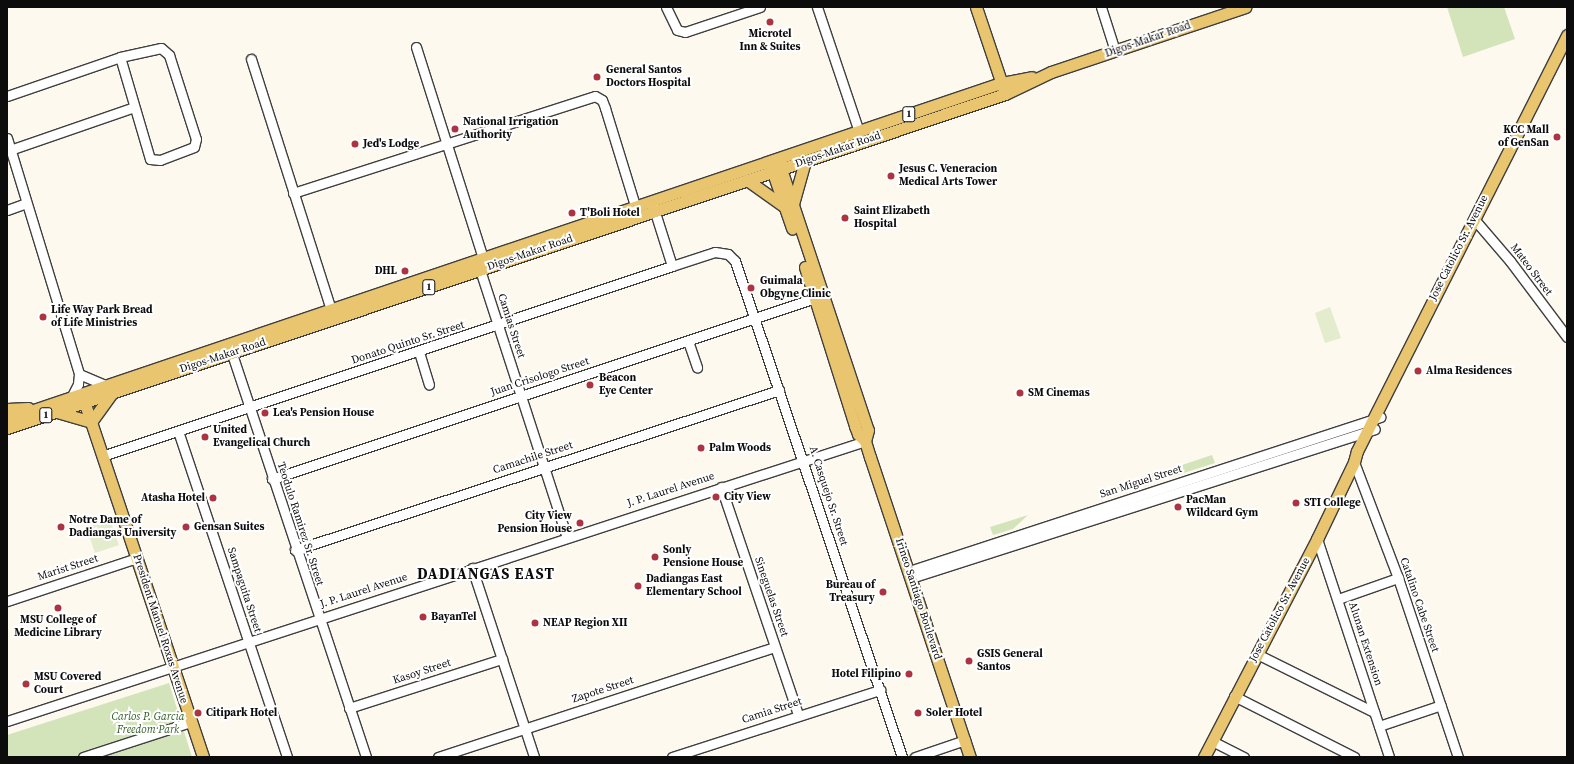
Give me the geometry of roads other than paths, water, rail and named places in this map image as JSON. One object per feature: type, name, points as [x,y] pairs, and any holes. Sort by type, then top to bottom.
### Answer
[{"type":"main road","points":[[976,7],[1003,89]]},
{"type":"main road","name":"Digos-Makar Road","points":[[653,206],[747,180],[775,165],[805,161],[1051,72],[1245,7]]},
{"type":"main road","name":"Jose Catolico Sr. Avenue","points":[[1204,757],[1234,696],[1317,539],[1354,462],[1362,454],[1374,424],[1476,222],[1567,35]]},
{"type":"main road","name":"Jose Catolico Sr. Avenue","points":[[1476,222],[1567,50]]},
{"type":"main road","name":"Digos-Makar Road","points":[[7,428],[55,412],[83,398],[230,349],[480,270],[653,206],[775,165],[859,132],[1003,89]]},
{"type":"main road","points":[[747,180],[789,206],[805,161]]},
{"type":"main road","name":"Irineo Santiago Boulevard","points":[[775,165],[819,297],[868,430],[865,441],[970,757]]},
{"type":"main road","name":"Digos-Makar Road","points":[[230,349],[331,310],[483,258],[637,212]]},
{"type":"main road","points":[[55,412],[91,422],[109,390]]},
{"type":"main road","name":"Digos-Makar Road","points":[[7,419],[71,398],[83,398]]},
{"type":"main road","name":"President Manuel Roxas Avenue","points":[[83,398],[203,757]]},
{"type":"main road","points":[[7,409],[45,406]]},
{"type":"street","points":[[666,7],[677,30],[685,32],[742,10],[760,7]]},
{"type":"street","points":[[817,7],[859,132]]},
{"type":"street","points":[[1101,7],[1115,51]]},
{"type":"street","points":[[416,47],[483,258],[480,270]]},
{"type":"street","points":[[7,96],[120,57],[153,48],[167,50],[196,144],[160,160],[150,159],[120,57]]},
{"type":"street","points":[[252,60],[293,194],[331,310]]},
{"type":"street","points":[[293,194],[446,143],[595,96],[602,100],[606,108],[637,212]]},
{"type":"street","points":[[9,150],[134,106]]},
{"type":"street","points":[[7,138],[9,150],[79,374],[78,384],[71,398]]},
{"type":"street","points":[[7,210],[26,203]]},
{"type":"street","points":[[653,206],[672,266]]},
{"type":"street","name":"Mateo Street","points":[[1476,222],[1567,337]]},
{"type":"street","name":"Donato Quinto Sr. Street","points":[[102,456],[419,352],[672,266],[721,252]]},
{"type":"street","name":"A. Casquejo Sr. Street","points":[[721,252],[733,257],[735,261],[804,459],[902,757]]},
{"type":"street","name":"Camias Street","points":[[480,270],[567,537]]},
{"type":"street","name":"Juan Crisologo Street","points":[[272,479],[819,297]]},
{"type":"street","points":[[688,341],[697,367]]},
{"type":"street","name":"Teodulo Ramirez Sr. Street","points":[[230,349],[295,550],[366,757]]},
{"type":"street","points":[[419,352],[429,384]]},
{"type":"street","points":[[79,374],[109,390]]},
{"type":"street","name":"Camachile Street","points":[[295,550],[545,466],[779,390]]},
{"type":"street","name":"San Miguel Street","points":[[910,574],[1374,424]]},
{"type":"street","name":"Sampaguita Street","points":[[178,431],[287,757]]},
{"type":"street","name":"J. P. Laurel Avenue","points":[[7,721],[720,486],[865,441]]},
{"type":"street","name":"Catalino Cabe Street","points":[[1354,462],[1398,578],[1458,757]]},
{"type":"street","name":"Sineguelas Street","points":[[720,486],[798,715]]},
{"type":"street","name":"Alunan Extension","points":[[1317,539],[1389,757]]},
{"type":"street","name":"Marist Street","points":[[7,601],[137,558]]},
{"type":"street","points":[[472,568],[534,757]]},
{"type":"street","points":[[1338,600],[1398,578]]},
{"type":"street","name":"Zapote Street","points":[[438,757],[775,647]]},
{"type":"street","points":[[1257,654],[1374,712]]},
{"type":"street","name":"Kasoy Street","points":[[349,708],[502,659]]},
{"type":"street","name":"Camia Street","points":[[672,757],[798,715],[880,690]]},
{"type":"street","points":[[1234,696],[1354,757]]},
{"type":"street","points":[[1378,726],[1441,705]]},
{"type":"street","points":[[82,757],[191,722]]},
{"type":"street","points":[[915,757],[965,740]]},
{"type":"street","points":[[1212,741],[1244,757]]},
{"type":"place","name":"Microtel Inn & Suites","points":[[770,22]]},
{"type":"place","name":"General Santos Doctors Hospital","points":[[597,77]]},
{"type":"place","name":"National Irrigation Authority","points":[[455,129]]},
{"type":"place","name":"KCC Mall of GenSan","points":[[1557,137]]},
{"type":"place","name":"Jed's Lodge","points":[[355,144]]},
{"type":"place","name":"Jesus C. Veneracion Medical Arts Tower","points":[[891,176]]},
{"type":"place","name":"T'Boli Hotel","points":[[572,213]]},
{"type":"place","name":"Saint Elizabeth Hospital","points":[[845,218]]},
{"type":"place","name":"DHL","points":[[405,271]]},
{"type":"place","name":"Guimala Obgyne Clinic","points":[[751,288]]},
{"type":"place","name":"Life Way Park Bread of Life Ministries","points":[[43,317]]},
{"type":"place","name":"Alma Residences","points":[[1418,371]]},
{"type":"place","name":"Beacon Eye Center","points":[[590,385]]},
{"type":"place","name":"SM Cinemas","points":[[1020,393]]},
{"type":"place","name":"Lea's Pension House","points":[[265,413]]},
{"type":"place","name":"United Evangelical Church","points":[[205,437]]},
{"type":"place","name":"Palm Woods","points":[[701,448]]},
{"type":"place","name":"City View","points":[[716,497]]},
{"type":"place","name":"Atasha Hotel","points":[[213,498]]},
{"type":"place","name":"STI College","points":[[1296,503]]},
{"type":"place","name":"PacMan Wildcard Gym","points":[[1178,507]]},
{"type":"place","name":"City View Pension House","points":[[580,523]]},
{"type":"place","name":"Notre Dame of Dadiangas University","points":[[61,527]]},
{"type":"place","name":"Gensan Suites","points":[[186,527]]},
{"type":"place","name":"Sonly Pensione House","points":[[655,557]]},
{"type":"place","name":"Dadiangas East Elementary School","points":[[638,586]]},
{"type":"place","name":"Bureau of Treasury","points":[[883,592]]},
{"type":"place","name":"MSU College of Medicine Library","points":[[58,608]]},
{"type":"place","name":"BayanTel","points":[[423,617]]},
{"type":"place","name":"NEAP Region XII","points":[[535,623]]},
{"type":"place","name":"GSIS General Santos","points":[[969,661]]},
{"type":"place","name":"Hotel Filipino","points":[[909,674]]},
{"type":"place","name":"MSU Covered Court","points":[[26,684]]},
{"type":"place","name":"Citipark Hotel","points":[[198,713]]},
{"type":"place","name":"Soler Hotel","points":[[918,713]]},
{"type":"district","name":"DADIANGAS EAST","points":[[486,574]]},
{"type":"park label","name":"Carlos P. Garcia Freedom Park","points":[[148,724]]}]
